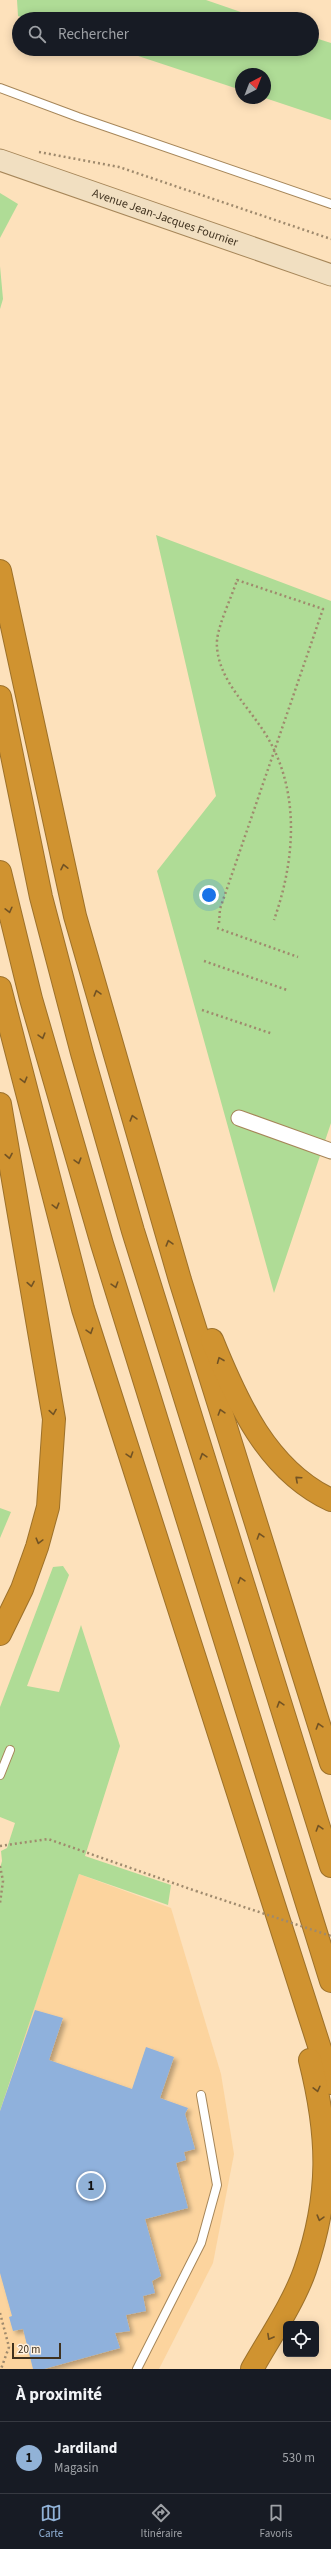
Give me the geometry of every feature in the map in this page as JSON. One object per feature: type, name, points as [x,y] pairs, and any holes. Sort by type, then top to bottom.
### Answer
[{"type":"highway","points":[[0,570],[74,916],[180,1280],[331,1763]]},
{"type":"highway","points":[[0,697],[41,897],[82,1053],[133,1231],[331,1866]]},
{"type":"highway","points":[[0,872],[31,999],[102,1244],[331,1981]]},
{"type":"highway","points":[[0,988],[83,1309],[331,2082]]},
{"type":"highway","points":[[0,1104],[54,1419],[48,1507],[38,1547],[22,1589],[0,1634]]},
{"type":"highway","points":[[180,1280],[198,1303],[234,1393],[254,1429],[280,1463],[312,1491],[331,1500]]},
{"type":"highway","points":[[252,2369],[305,2271],[322,2210],[326,2143],[320,2100],[302,2029],[300,1982]]},
{"type":"main road","name":"Avenue Jean-Jacques Fournier","points":[[0,160],[331,274]]},
{"type":"street","points":[[239,1118],[331,1151]]},
{"type":"lane","points":[[3,89],[78,117],[331,204]]},
{"type":"lane","points":[[0,1775],[10,1750]]},
{"type":"lane","points":[[137,2369],[201,2243],[217,2185],[201,2095]]},
{"type":"path","points":[[34,152],[119,167],[331,239]]},
{"type":"path","points":[[219,923],[220,909],[275,750],[323,609],[238,580],[216,646],[220,660],[236,694],[260,724],[275,750],[289,795],[292,826],[285,889],[274,920]]},
{"type":"path","points":[[216,928],[298,957]]},
{"type":"path","points":[[204,961],[287,990]]},
{"type":"path","points":[[202,1010],[273,1034]]},
{"type":"path","points":[[0,1846],[48,1839],[196,1891],[331,1936]]},
{"type":"path","points":[[0,1866],[3,1881],[0,1903]]},
{"type":"path","points":[[0,2313],[9,2347],[2,2369]]},
{"type":"shaded area","points":[[79,1874],[171,1908],[221,2074],[234,2154],[213,2263],[159,2369],[0,2369],[0,2111]]},
{"type":"green space","points":[[17,0],[206,0],[241,12],[18,12]]},
{"type":"green space","points":[[319,39],[331,43],[331,120],[271,100],[271,68],[235,68],[235,88],[138,56],[319,56]]},
{"type":"green space","points":[[0,193],[18,204],[0,238]]},
{"type":"green space","points":[[0,266],[3,299],[0,309]]},
{"type":"green space","points":[[156,535],[331,601],[331,1123],[274,1293],[157,871],[216,796]]},
{"type":"green space","points":[[0,1508],[11,1512],[0,1538]]},
{"type":"green space","points":[[63,1566],[69,1575],[27,1686],[59,1692],[81,1625],[120,1746],[85,1856],[171,1885],[168,1905],[79,1874],[0,2111],[0,1868],[2,1861],[1,1851],[7,1848],[15,1823],[0,1817],[0,1707],[53,1567]]},
{"type":"building","points":[[35,2010],[63,2018],[49,2060],[132,2089],[146,2047],[174,2057],[160,2098],[188,2108],[185,2114],[195,2149],[184,2152],[186,2160],[176,2163],[188,2208],[145,2219],[161,2276],[152,2281],[155,2293],[143,2296],[146,2311],[126,2315],[130,2331],[115,2333],[120,2348],[44,2369],[33,2369],[23,2329],[13,2331],[9,2317],[12,2316],[0,2273],[0,2111]]},
{"type":"place","name":"Jardiland","points":[[91,2186]]}]
